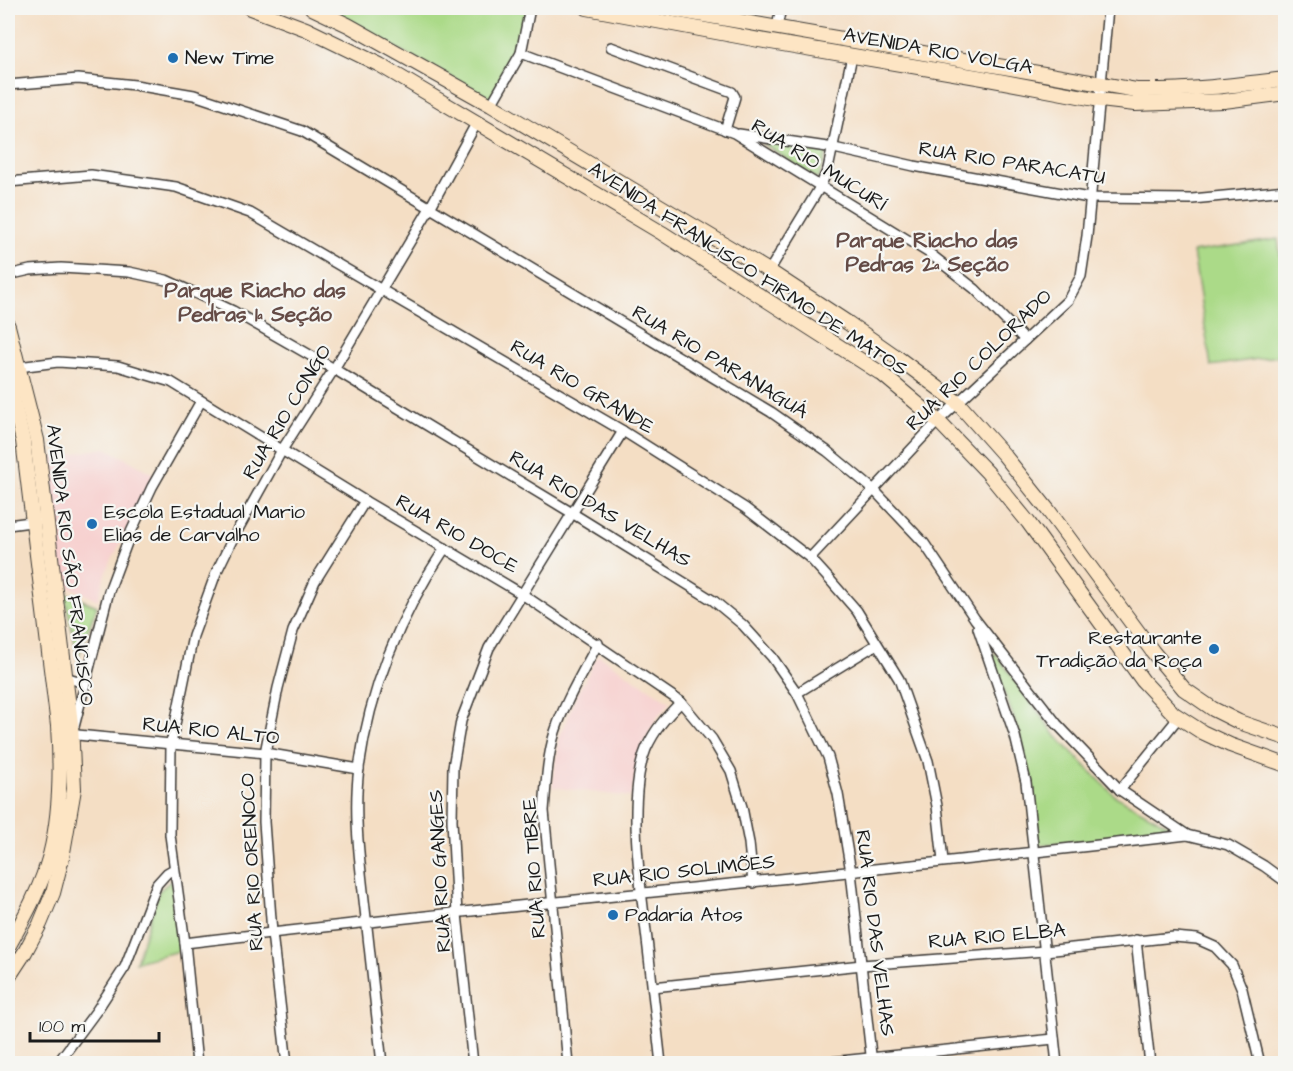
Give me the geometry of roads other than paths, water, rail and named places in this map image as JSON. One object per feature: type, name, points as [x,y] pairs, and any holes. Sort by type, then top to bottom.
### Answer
[{"type":"street","name":"AVENIDA FRANCISCO FIRMO DE MATOS","points":[[250,8],[306,29],[380,65],[662,232],[882,374],[938,421],[988,473],[1028,522],[1143,681],[1179,717],[1202,732],[1230,745],[1286,765]]},
{"type":"street","name":"AVENIDA FRANCISCO FIRMO DE MATOS","points":[[312,8],[348,25],[491,105],[769,271],[848,323],[957,402],[1048,510],[1153,652],[1184,689],[1213,709],[1239,722],[1286,738]]},
{"type":"street","points":[[491,105],[521,52],[530,8]]},
{"type":"street","name":"AVENIDA RIO VOLGA","points":[[587,8],[1100,100],[1162,104],[1224,101],[1286,93]]},
{"type":"street","name":"AVENIDA RIO VOLGA","points":[[664,8],[1100,85],[1162,90],[1222,87],[1286,79]]},
{"type":"street","points":[[777,27],[781,8]]},
{"type":"street","name":"RUA RIO COLORADO","points":[[810,558],[957,402],[1068,300],[1081,276],[1087,236],[1108,8]]},
{"type":"street","points":[[521,52],[730,131],[735,97],[732,92],[611,47]]},
{"type":"street","points":[[769,271],[820,187],[834,148],[852,56]]},
{"type":"street","name":"RUA RIO PARANAGUÁ","points":[[8,85],[78,80],[135,85],[194,95],[302,131],[771,412],[827,451],[874,490],[924,543],[975,619],[1057,724],[1120,790],[1187,835],[1228,845],[1286,882]]},
{"type":"street","name":"RUA RIO CONGO","points":[[196,1064],[170,835],[171,744],[193,636],[232,540],[282,450],[334,369],[430,208],[477,122]]},
{"type":"street","name":"RUA RIO PARACATU","points":[[730,131],[834,148],[914,166],[1089,198],[1192,199],[1286,190]]},
{"type":"street","name":"RUA RIO MUCURÍ","points":[[730,131],[929,253],[975,289],[1025,340]]},
{"type":"street","name":"RUA RIO GRANDE","points":[[8,182],[91,175],[176,187],[250,213],[623,431],[745,508],[810,558],[857,610],[899,679],[928,760],[937,806],[943,861]]},
{"type":"street","name":"RUA RIO DAS VELHAS","points":[[8,275],[30,270],[72,268],[129,272],[166,280],[232,311],[334,369],[572,513],[714,601],[742,625],[772,657],[797,693],[828,758],[838,794],[851,872],[872,1060]]},
{"type":"street","points":[[832,342],[832,332],[837,326],[848,323]]},
{"type":"street","name":"AVENIDA RIO SÃO FRANCISCO","points":[[8,326],[37,440],[65,677],[65,734],[50,855],[26,915],[8,947]]},
{"type":"street","name":"RUA RIO DOCE","points":[[18,367],[58,362],[117,366],[171,382],[522,594],[598,643],[681,702],[712,739],[731,771],[745,825],[753,883]]},
{"type":"street","name":"AVENIDA RIO SÃO FRANCISCO","points":[[8,379],[23,441],[32,522],[74,789],[62,858],[53,893],[25,952],[8,978]]},
{"type":"street","points":[[65,734],[88,676],[109,591],[131,532],[152,487],[201,400]]},
{"type":"street","name":"RUA RIO GANGES","points":[[473,1064],[457,914],[452,820],[453,767],[461,721],[489,648],[623,431]]},
{"type":"street","name":"RUA RIO ORENOCO","points":[[287,1064],[272,933],[264,822],[265,753],[278,688],[293,631],[315,581],[365,501]]},
{"type":"street","points":[[1028,522],[1048,510]]},
{"type":"street","points":[[8,525],[47,520]]},
{"type":"street","points":[[382,1064],[357,814],[359,769],[369,714],[381,671],[422,583],[445,548]]},
{"type":"street","points":[[975,619],[1015,736],[1026,782],[1057,1064]]},
{"type":"street","name":"RUA RIO TIBRE","points":[[568,1064],[544,811],[555,733],[571,694],[598,643]]},
{"type":"street","points":[[797,693],[877,644]]},
{"type":"street","points":[[65,677],[78,681],[88,676]]},
{"type":"street","points":[[661,1064],[641,894],[636,815],[639,781],[646,751],[662,721],[681,702]]},
{"type":"street","points":[[1120,790],[1179,717]]},
{"type":"street","name":"RUA RIO ALTO","points":[[65,734],[265,753],[359,769]]},
{"type":"street","name":"RUA RIO SOLIMÕES","points":[[184,944],[552,902],[753,883],[1187,835]]},
{"type":"street","points":[[57,1064],[125,967],[157,884],[174,869]]},
{"type":"street","name":"RUA RIO ELBA","points":[[653,987],[862,965],[1046,951],[1136,940],[1174,937],[1197,939],[1215,947],[1233,965],[1242,989],[1260,1064]]},
{"type":"street","points":[[1136,940],[1150,1064]]},
{"type":"street","points":[[811,1064],[872,1060],[1054,1039]]},
{"type":"place","name":"New Time","points":[[173,58]]},
{"type":"place","name":"Escola Estadual Mario Elias de Carvalho","points":[[92,524]]},
{"type":"place","name":"Restaurante Tradição da Roça","points":[[1214,649]]},
{"type":"place","name":"Padaría Atos","points":[[613,915]]},
{"type":"district","name":"Parque Riacho das Pedras 2ª Seção","points":[[927,252]]},
{"type":"district","name":"Parque Riacho das Pedras 1ª Seção","points":[[255,302]]}]
